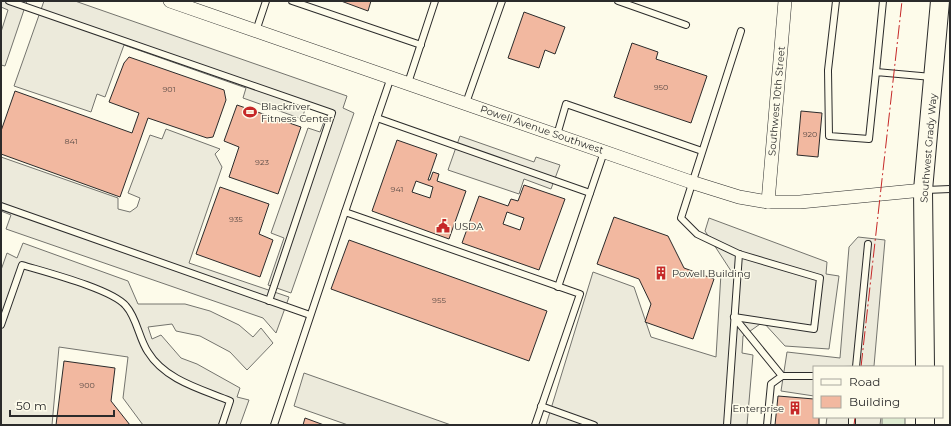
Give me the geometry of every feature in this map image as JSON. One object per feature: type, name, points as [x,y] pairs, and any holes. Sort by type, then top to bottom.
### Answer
[{"type":"main road","name":"Southwest Grady Way","points":[[925,366],[922,190],[933,77],[941,29],[940,1]]},
{"type":"street","name":"Powell Avenue Southwest","points":[[170,1],[691,182],[739,197],[768,202],[800,202],[922,190]]},
{"type":"street","name":"Southwest 10th Street","points":[[768,202],[785,1]]},
{"type":"lane","points":[[9,1],[332,113],[269,301]]},
{"type":"lane","points":[[256,31],[266,1]]},
{"type":"lane","points":[[292,1],[421,44]]},
{"type":"lane","points":[[408,83],[435,1]]},
{"type":"lane","points":[[466,103],[502,1]]},
{"type":"lane","points":[[618,1],[686,25]]},
{"type":"lane","points":[[836,1],[828,70],[829,136],[869,140],[883,1]]},
{"type":"lane","points":[[734,317],[814,330],[820,278],[738,254],[697,234],[680,218],[740,31]]},
{"type":"lane","points":[[876,72],[933,77]]},
{"type":"lane","points":[[274,425],[391,78]]},
{"type":"lane","points":[[557,135],[566,104],[702,151]]},
{"type":"lane","points":[[377,118],[590,193]]},
{"type":"lane","points":[[558,286],[605,151]]},
{"type":"lane","points":[[922,190],[950,189]]},
{"type":"lane","points":[[1,206],[310,315]]},
{"type":"lane","points":[[345,212],[580,294],[535,425]]},
{"type":"lane","points":[[856,366],[868,244]]},
{"type":"lane","points":[[727,425],[738,254]]},
{"type":"lane","points":[[1,325],[22,264],[113,295],[126,306],[148,352],[160,368],[180,380],[230,401],[222,425]]},
{"type":"lane","points":[[734,317],[782,376]]},
{"type":"lane","points":[[767,425],[771,384],[782,376],[813,376]]},
{"type":"lane","points":[[541,406],[594,425]]},
{"type":"green space","points":[[882,418],[905,418],[905,425],[882,425]]},
{"type":"shaded area","points":[[1,1],[27,1],[5,66],[1,65],[1,32],[8,10],[1,7]]},
{"type":"shaded area","points":[[44,1],[75,1],[347,96],[343,108],[354,113],[291,293],[268,285],[284,238],[271,233],[308,128],[320,132],[327,114],[306,106],[302,119],[243,98],[246,88],[124,45],[105,97],[97,94],[91,112],[14,86]]},
{"type":"shaded area","points":[[166,129],[220,149],[215,154],[222,167],[189,263],[289,297],[276,333],[263,318],[6,229],[11,215],[1,211],[1,157],[118,198],[118,209],[130,212],[137,207],[140,198],[128,193],[150,135],[162,139]]},
{"type":"shaded area","points":[[460,136],[534,162],[536,157],[560,165],[551,189],[524,179],[519,194],[448,170]]},
{"type":"shaded area","points":[[709,218],[827,262],[826,274],[839,276],[829,349],[785,346],[763,322],[743,336],[742,353],[753,355],[747,425],[546,425],[593,272],[634,287],[651,337],[716,357],[721,273],[733,274],[705,231]]},
{"type":"shaded area","points":[[858,237],[885,240],[874,366],[813,366],[813,396],[781,391],[787,352],[840,358],[849,247]]},
{"type":"shaded area","points":[[23,243],[128,281],[138,304],[185,304],[210,311],[239,325],[253,337],[261,328],[273,343],[247,370],[230,352],[200,336],[176,331],[172,324],[148,327],[152,339],[161,335],[181,358],[197,364],[240,388],[237,397],[249,400],[240,425],[143,425],[123,398],[128,357],[59,347],[52,425],[1,425],[1,270],[7,253],[17,258]]},
{"type":"shaded area","points":[[304,373],[451,425],[348,425],[294,406]]},
{"type":"shaded area","points":[[827,418],[881,418],[880,425],[826,425]]},
{"type":"building","points":[[341,1],[371,1],[368,11]]},
{"type":"building","points":[[524,12],[565,27],[555,54],[545,50],[539,68],[508,58]]},
{"type":"building","points":[[632,43],[658,52],[656,59],[707,76],[691,123],[614,97]]},
{"type":"building","points":[[129,57],[224,90],[226,100],[213,137],[207,138],[148,118],[120,197],[1,154],[1,131],[15,91],[132,133],[139,113],[109,102],[124,63]]},
{"type":"building","points":[[237,105],[301,127],[278,194],[229,177],[239,147],[224,141]]},
{"type":"building","points":[[801,111],[822,113],[818,157],[797,155]]},
{"type":"building","points":[[397,140],[437,154],[428,180],[430,180],[433,172],[439,174],[437,181],[466,191],[449,239],[372,211]],"holes":[[[416,181],[433,187],[430,198],[412,192]]]},
{"type":"building","points":[[524,185],[565,199],[539,270],[462,243],[479,196],[508,206],[511,199],[518,201]],"holes":[[[507,212],[524,218],[520,230],[503,224]]]},
{"type":"building","points":[[220,187],[269,204],[259,234],[273,240],[260,277],[196,254]]},
{"type":"building","name":"Powell Building","points":[[614,217],[668,236],[684,268],[714,279],[693,339],[645,322],[651,304],[639,279],[597,264]]},
{"type":"building","points":[[349,240],[547,311],[529,361],[331,289]]},
{"type":"building","points":[[64,361],[115,368],[111,401],[130,425],[56,425]]},
{"type":"building","name":"Enterprise","points":[[778,396],[813,399],[813,418],[819,418],[819,425],[775,425]]},
{"type":"building","points":[[305,418],[324,425],[303,425]]},
{"type":"power","points":[[861,366],[902,1]]},
{"type":"power","points":[[854,425],[855,418]]},
{"type":"place","name":"Blackriver Fitness Center","points":[[250,112]]},
{"type":"place","name":"USDA","points":[[443,226]]},
{"type":"place","name":"Powell Building","points":[[661,273]]},
{"type":"place","name":"Enterprise","points":[[795,408]]}]
